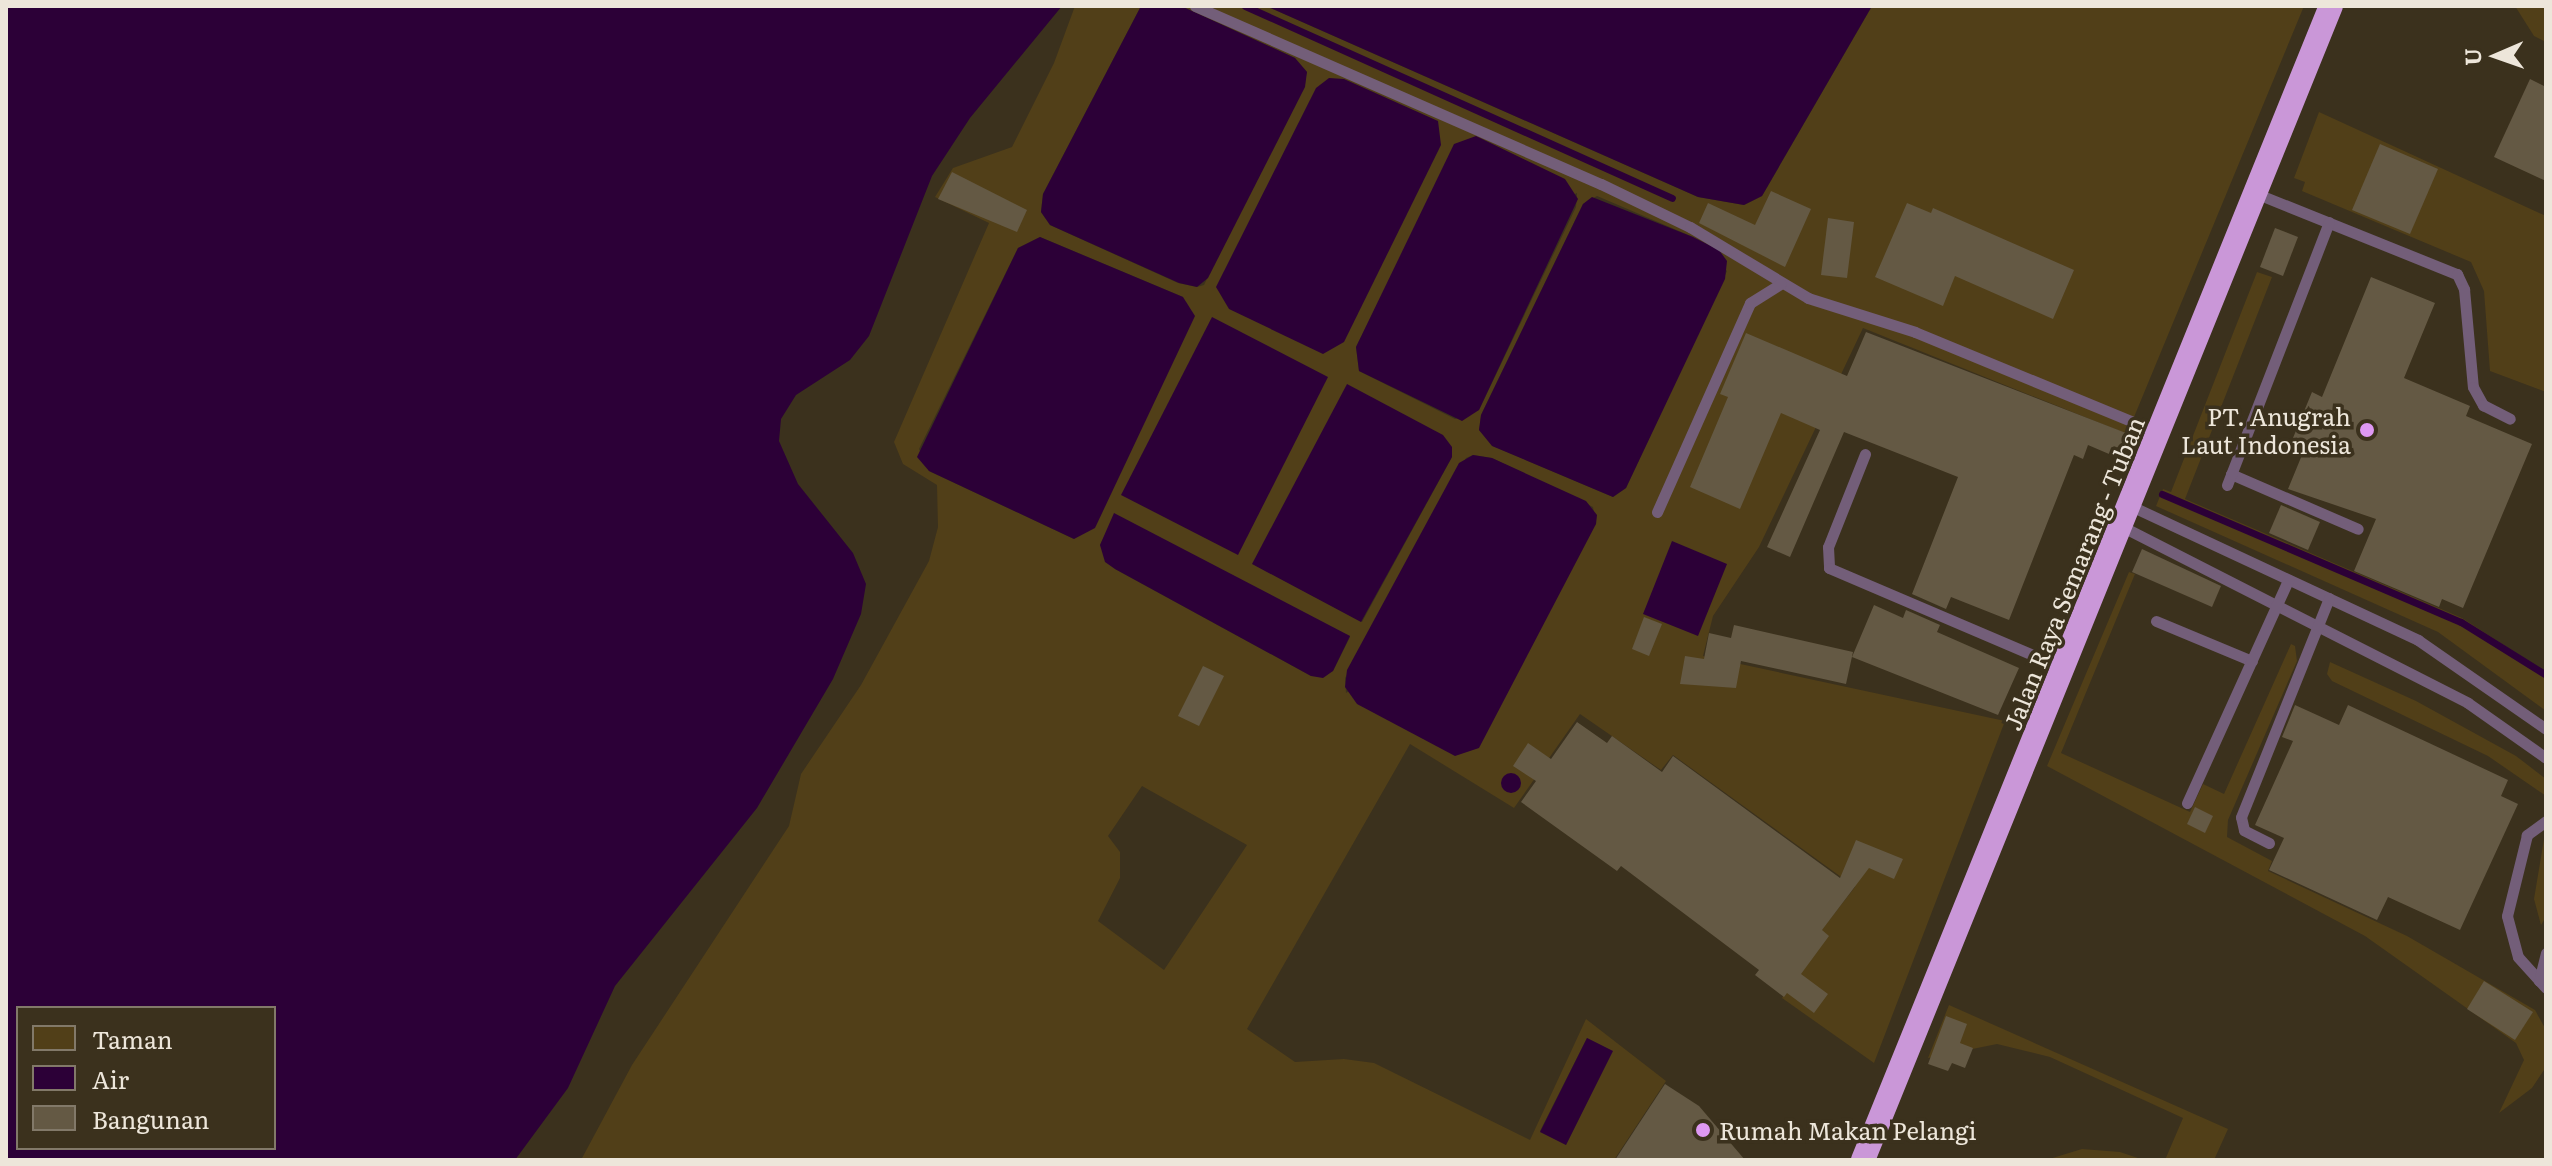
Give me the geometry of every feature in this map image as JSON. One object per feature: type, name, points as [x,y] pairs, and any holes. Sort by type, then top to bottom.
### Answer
[{"type":"highway","name":"Jalan Raya Semarang - Tuban","points":[[1863,1160],[2161,433],[2331,6]]},
{"type":"lane","points":[[1195,6],[1601,184],[1690,227],[1780,284],[1971,353],[2161,433]]},
{"type":"lane","points":[[2255,193],[2457,274],[2464,289],[2473,387],[2483,405],[2510,419]]},
{"type":"lane","points":[[2329,222],[2229,480],[2358,529]]},
{"type":"lane","points":[[1657,512],[1750,303],[1758,293],[1780,284]]},
{"type":"lane","points":[[1865,454],[1828,547],[1829,568],[2064,668]]},
{"type":"lane","points":[[2127,516],[2329,598],[2457,664],[2546,729]]},
{"type":"lane","points":[[2127,516],[2278,602],[2468,703],[2546,758]]},
{"type":"lane","points":[[2187,803],[2288,580]]},
{"type":"lane","points":[[2269,843],[2244,830],[2241,817],[2329,598]]},
{"type":"lane","points":[[2156,621],[2252,661]]},
{"type":"lane","points":[[2542,984],[2518,957],[2507,916],[2527,835],[2546,821]]},
{"type":"lane","points":[[2542,984],[2546,953]]},
{"type":"green space","points":[[1075,6],[1141,6],[1043,194],[1041,212],[1050,225],[1178,283],[1197,287],[1204,285],[1307,72],[1295,58],[1181,6],[1266,6],[1698,197],[1744,205],[1762,196],[1872,6],[2304,6],[2127,434],[1863,328],[1759,547],[1713,616],[1703,656],[2005,721],[1874,1063],[1782,998],[1816,937],[1855,887],[1673,755],[1661,770],[1580,714],[1514,808],[1410,744],[1247,1029],[1295,1062],[1344,1059],[1374,1063],[1530,1140],[1586,1019],[1666,1081],[1614,1160],[581,1160],[632,1065],[789,826],[801,774],[861,685],[929,561],[938,527],[937,485],[903,464],[894,442],[989,223],[935,197],[953,168],[1012,147],[1054,63]],"holes":[[[1577,193],[1576,207],[1479,410],[1455,419],[1359,371],[1356,347],[1388,283]],[[1597,196],[1693,237],[1727,271],[1626,488],[1613,497],[1493,446],[1479,430],[1481,415],[1583,204]],[[1040,237],[1183,297],[1074,539],[929,471],[919,449],[1018,248]],[[1473,455],[1492,458],[1593,507],[1596,524],[1346,693],[1345,678],[1466,458]],[[1452,457],[1362,622],[1253,564]],[[1105,535],[1350,637],[1333,671],[1311,676],[1115,569],[1100,545]],[[1142,786],[1247,845],[1164,970],[1098,921],[1120,878],[1120,852],[1108,836]],[[1587,1038],[1612,1051],[1566,1145],[1540,1131]]]},
{"type":"green space","points":[[2515,6],[2546,6],[2546,42],[2534,36]]},
{"type":"green space","points":[[2319,112],[2546,216],[2546,392],[2490,371],[2484,291],[2471,262],[2302,191],[2305,182],[2294,178]]},
{"type":"green space","points":[[2257,272],[2272,277],[2185,499],[2462,618],[2546,672],[2546,711],[2438,632],[2156,506],[2163,489],[2171,492]]},
{"type":"green space","points":[[2129,572],[2135,574],[2061,753],[2190,812],[2203,784],[2224,794],[2291,644],[2295,646],[2297,661],[2228,820],[2227,837],[2272,861],[2268,871],[2407,936],[2535,1010],[2546,1030],[2546,1067],[2532,1088],[2499,1113],[2524,1060],[2516,1043],[2365,936],[2047,766]]},
{"type":"green space","points":[[2330,662],[2416,701],[2516,756],[2546,779],[2546,796],[2488,756],[2332,681],[2327,674]]},
{"type":"green space","points":[[2544,839],[2546,917],[2541,925],[2534,899]]},
{"type":"green space","points":[[1949,1005],[2228,1129],[2214,1160],[2165,1160],[2183,1118],[2050,1057],[1997,1044],[1928,1058]]},
{"type":"green space","points":[[2082,1149],[2120,1152],[2144,1160],[2046,1160]]},
{"type":"water","points":[[6,6],[1062,6],[970,118],[932,176],[869,336],[850,360],[796,395],[781,419],[779,441],[798,484],[853,553],[866,584],[861,614],[833,679],[757,808],[615,986],[568,1088],[515,1160],[6,1160]]},
{"type":"water","points":[[1141,6],[1181,6],[1295,58],[1307,72],[1305,87],[1208,278],[1197,287],[1179,283],[1050,225],[1041,212],[1043,194]]},
{"type":"water","points":[[1266,6],[1872,6],[1762,196],[1744,205],[1698,197]]},
{"type":"water","points":[[1329,78],[1344,79],[1438,121],[1441,145],[1344,342],[1323,354],[1229,309],[1216,287],[1316,88]]},
{"type":"water","points":[[1476,136],[1565,179],[1578,199],[1479,410],[1462,421],[1359,371],[1356,347],[1454,144]]},
{"type":"water","points":[[1592,197],[1693,237],[1719,250],[1727,261],[1725,279],[1626,488],[1613,497],[1492,446],[1479,430],[1481,415],[1583,204]]},
{"type":"water","points":[[1040,237],[1183,297],[1195,316],[1095,528],[1074,539],[929,471],[917,457],[1018,248]]},
{"type":"water","points":[[1212,317],[1328,377],[1238,555],[1121,495]]},
{"type":"water","points":[[1347,384],[1443,435],[1452,447],[1452,457],[1361,622],[1252,564]]},
{"type":"water","points":[[1473,455],[1492,458],[1586,501],[1597,515],[1596,524],[1479,748],[1455,756],[1357,704],[1345,687],[1347,670],[1459,463]]},
{"type":"water","points":[[1114,513],[1350,636],[1333,671],[1323,678],[1311,676],[1105,562],[1100,545]]},
{"type":"water","points":[[1672,541],[1727,564],[1698,636],[1643,614]]},
{"type":"water","points":[[1511,773],[1518,776],[1521,783],[1518,790],[1511,793],[1504,790],[1501,783],[1504,776]]},
{"type":"water","points":[[1587,1038],[1613,1051],[1566,1145],[1540,1132]]},
{"type":"building","points":[[2530,79],[2546,87],[2546,181],[2494,157]]},
{"type":"building","points":[[2380,144],[2438,169],[2410,234],[2352,210]]},
{"type":"building","points":[[952,172],[1027,210],[1017,232],[938,199]]},
{"type":"building","points":[[1771,191],[1811,209],[1785,267],[1699,223],[1708,203],[1755,225]]},
{"type":"building","points":[[1907,203],[1931,213],[1933,208],[2074,270],[2053,319],[1955,276],[1943,306],[1875,277]]},
{"type":"building","points":[[1828,218],[1854,222],[1847,278],[1821,275]]},
{"type":"building","points":[[2275,228],[2298,237],[2283,276],[2260,267]]},
{"type":"building","name":"PT. Anugrah Laut Indonesia","points":[[2371,277],[2435,303],[2404,378],[2470,406],[2466,416],[2532,444],[2463,608],[2442,599],[2439,607],[2354,571],[2376,519],[2288,489],[2302,455],[2288,450],[2312,392],[2322,397]]},
{"type":"building","points":[[1866,332],[2126,433],[2116,457],[2088,445],[2083,459],[2074,455],[2009,620],[1951,597],[1946,609],[1912,594],[1958,477],[1844,432],[1790,557],[1767,547],[1820,430],[1781,413],[1740,509],[1690,487],[1728,397],[1720,394],[1746,333],[1847,376]]},
{"type":"building","points":[[2281,505],[2320,522],[2308,550],[2269,533]]},
{"type":"building","points":[[2142,549],[2221,586],[2212,607],[2132,572]]},
{"type":"building","points":[[1874,605],[1903,618],[1906,610],[1940,625],[1937,632],[2019,668],[1998,715],[1852,657]]},
{"type":"building","points":[[1644,617],[1662,624],[1649,656],[1632,649]]},
{"type":"building","points":[[1734,625],[1853,652],[1846,684],[1741,661],[1736,688],[1680,684],[1685,656],[1704,659],[1709,633],[1731,638]]},
{"type":"building","points":[[1203,666],[1224,676],[1199,726],[1178,716]]},
{"type":"building","points":[[2295,705],[2339,725],[2348,705],[2508,780],[2501,796],[2518,804],[2460,930],[2388,897],[2377,920],[2269,870],[2284,838],[2255,825],[2293,741],[2282,737]]},
{"type":"building","points":[[1577,722],[1607,743],[1612,736],[1662,772],[1673,756],[1840,878],[1856,840],[1903,859],[1894,879],[1869,868],[1822,930],[1829,936],[1801,974],[1828,994],[1814,1013],[1787,993],[1784,997],[1755,975],[1759,970],[1621,866],[1617,871],[1521,802],[1536,781],[1513,766],[1528,743],[1551,759]]},
{"type":"building","points":[[2195,807],[2213,816],[2205,833],[2187,824]]},
{"type":"building","points":[[2484,981],[2533,1012],[2515,1040],[2467,1009]]},
{"type":"building","points":[[1946,1016],[1967,1024],[1960,1043],[1973,1048],[1965,1068],[1952,1063],[1948,1071],[1928,1064]]},
{"type":"building","points":[[1665,1084],[1699,1106],[1745,1160],[1615,1160]]},
{"type":"waterway","points":[[1245,6],[1672,198]]},
{"type":"waterway","points":[[2162,494],[2461,622],[2546,675]]},
{"type":"place","name":"PT. Anugrah Laut Indonesia","points":[[2367,430]]},
{"type":"place","name":"Rumah Makan Pelangi","points":[[1703,1130]]}]
